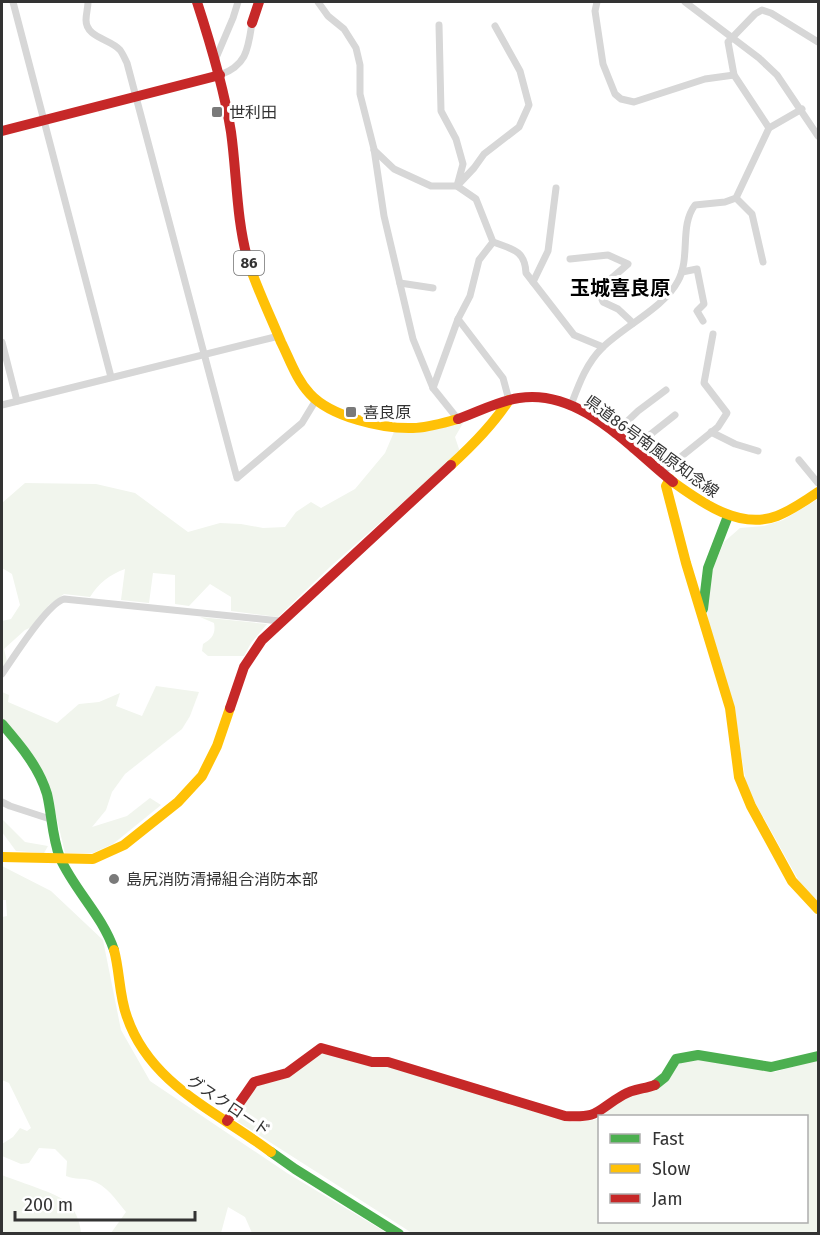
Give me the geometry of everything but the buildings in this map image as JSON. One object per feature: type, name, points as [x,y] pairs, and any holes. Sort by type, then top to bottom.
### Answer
[{"type":"street","points":[[13,2],[111,376]]},
{"type":"street","points":[[88,2],[86,20],[92,34],[109,41],[120,50],[127,63],[237,478],[302,423],[316,400]]},
{"type":"street","name":"県道86号南風原知念線","points":[[197,2],[216,58],[230,123],[242,240],[255,283],[279,336],[301,382],[316,400],[336,412],[399,428],[432,426],[509,400],[535,396],[552,398],[571,405],[593,418],[666,475],[715,510],[728,516],[746,520],[763,520],[777,516],[819,492]]},
{"type":"street","points":[[216,58],[233,18],[237,2]]},
{"type":"street","points":[[2,131],[220,75],[238,66],[245,57],[259,2]]},
{"type":"street","points":[[318,2],[328,16],[344,29],[356,48],[360,65],[360,94],[374,149],[384,216],[413,339],[433,388],[456,418]]},
{"type":"street","points":[[597,2],[596,30],[603,64],[615,94],[621,99],[634,102],[705,79],[734,75]]},
{"type":"street","points":[[685,2],[777,75],[819,136]]},
{"type":"street","points":[[769,128],[734,75],[728,42],[762,6],[819,42]]},
{"type":"street","points":[[439,26],[441,111],[456,139],[463,164],[457,186]]},
{"type":"street","points":[[457,186],[484,154],[519,127],[529,105],[520,71],[495,26]]},
{"type":"street","points":[[571,405],[590,362],[603,347],[668,296],[679,280],[682,272],[688,214],[695,205],[725,202],[736,198],[769,128],[802,109]]},
{"type":"street","points":[[374,149],[394,170],[431,186],[457,186],[476,199],[493,242],[521,254],[526,263],[526,273],[574,334],[603,347]]},
{"type":"street","points":[[533,282],[548,250],[556,188]]},
{"type":"street","points":[[736,198],[752,214],[763,262]]},
{"type":"street","points":[[433,388],[458,319],[470,296],[479,260],[493,242]]},
{"type":"street","points":[[570,259],[608,255],[628,264],[598,290],[603,303],[618,309],[633,323]]},
{"type":"street","points":[[682,272],[697,270],[704,304],[697,312],[703,321]]},
{"type":"street","points":[[400,283],[433,288]]},
{"type":"street","points":[[2,857],[61,860],[93,859],[107,855],[121,848],[160,816],[201,777],[211,760],[252,653],[280,621],[473,445],[499,416],[509,400],[503,378],[458,319]]},
{"type":"street","points":[[713,334],[708,372],[704,383],[727,413],[718,427],[666,475],[666,486],[686,563],[730,708],[740,777],[751,806],[792,882],[819,909]]},
{"type":"street","points":[[2,405],[279,336]]},
{"type":"street","points":[[2,342],[17,401]]},
{"type":"street","points":[[614,434],[638,411],[666,390]]},
{"type":"street","points":[[632,449],[675,415]]},
{"type":"street","points":[[711,432],[735,444],[758,451]]},
{"type":"street","points":[[799,460],[819,483]]},
{"type":"street","points":[[702,612],[708,568],[728,516]]},
{"type":"street","points":[[2,674],[57,601],[64,599],[280,621]]},
{"type":"street","name":"グスクロード","points":[[2,724],[34,766],[46,793],[61,860],[98,915],[111,939],[116,955],[126,1016],[138,1040],[175,1087],[293,1167],[399,1233]]},
{"type":"street","points":[[2,802],[50,819]]},
{"type":"street","points":[[227,1121],[254,1082],[284,1076],[301,1065],[315,1050],[321,1048],[372,1062],[388,1062],[566,1116],[577,1117],[592,1117],[633,1089],[662,1082],[676,1059],[698,1055],[771,1067],[819,1056]]},
{"type":"shaded area","points":[[466,418],[455,437],[460,452],[331,566],[278,617],[231,611],[231,597],[210,584],[189,606],[175,604],[175,575],[153,573],[149,603],[121,600],[125,569],[105,580],[90,597],[64,594],[49,605],[34,626],[25,630],[4,649],[7,661],[2,669],[2,621],[11,619],[20,605],[12,574],[2,568],[2,503],[25,483],[96,484],[135,493],[188,532],[220,523],[263,528],[285,527],[296,512],[311,502],[321,508],[355,489],[385,453],[394,432]]},
{"type":"shaded area","points":[[818,499],[818,904],[804,890],[747,788],[732,702],[709,624],[706,604],[713,568],[724,542],[740,528],[764,526],[783,520]]},
{"type":"shaded area","points":[[200,617],[267,624],[251,643],[244,656],[208,656],[202,651],[203,644],[213,636],[214,623]]},
{"type":"shaded area","points":[[156,686],[199,692],[190,716],[182,729],[125,774],[112,792],[106,810],[92,827],[127,816],[150,798],[161,805],[113,844],[93,853],[65,853],[49,786],[2,720],[2,692],[9,695],[8,702],[57,723],[79,704],[99,702],[120,693],[116,706],[142,716]]},
{"type":"shaded area","points":[[2,819],[25,842],[48,846],[44,853],[16,851],[2,832]]},
{"type":"shaded area","points":[[2,866],[51,891],[103,940],[121,1030],[150,1081],[287,1173],[387,1233],[252,1233],[245,1217],[228,1207],[221,1233],[111,1233],[126,1212],[110,1193],[96,1182],[66,1176],[67,1161],[55,1149],[39,1148],[29,1163],[21,1164],[2,1156],[2,1144],[13,1137],[20,1128],[27,1131],[31,1128],[9,1083],[2,1080],[2,917],[7,916],[6,900],[2,900]]},
{"type":"shaded area","points":[[320,1050],[497,1097],[572,1122],[595,1120],[598,1118],[598,1223],[808,1223],[808,1115],[601,1115],[632,1092],[685,1060],[702,1059],[775,1072],[818,1059],[818,1233],[412,1233],[232,1118],[255,1085],[266,1084],[291,1075]]},
{"type":"shaded area","points":[[2,1175],[64,1200],[76,1215],[81,1233],[2,1233]]},
{"type":"traffic: fast","points":[[703,609],[708,568],[728,516]]},
{"type":"traffic: fast","points":[[2,724],[22,748],[44,784],[60,858],[96,914],[114,950]]},
{"type":"traffic: fast","points":[[655,1085],[665,1077],[676,1059],[698,1055],[771,1067],[818,1056]]},
{"type":"traffic: fast","points":[[271,1152],[399,1234]]},
{"type":"traffic: slow","points":[[248,261],[259,292],[294,369],[305,388],[319,402],[358,420],[401,428],[419,428],[458,419]]},
{"type":"traffic: slow","points":[[451,465],[482,434],[509,400]]},
{"type":"traffic: slow","points":[[670,479],[666,486],[686,563],[730,708],[739,777],[751,806],[792,881],[818,909]]},
{"type":"traffic: slow","points":[[673,482],[709,506],[749,520],[777,516],[818,492]]},
{"type":"traffic: slow","points":[[2,857],[93,859],[124,845],[178,802],[202,776],[217,746],[230,708]]},
{"type":"traffic: slow","points":[[114,950],[122,1001],[127,1017],[138,1041],[152,1061],[188,1095],[271,1152]]},
{"type":"traffic: jam","points":[[197,2],[217,67],[228,116],[241,229],[248,261]]},
{"type":"traffic: jam","points":[[252,23],[259,2]]},
{"type":"traffic: jam","points":[[2,131],[220,75]]},
{"type":"traffic: jam","points":[[458,419],[511,399],[541,397],[563,402],[603,424],[673,482]]},
{"type":"traffic: jam","points":[[230,708],[244,667],[262,640],[451,465]]},
{"type":"traffic: jam","points":[[227,1121],[254,1082],[287,1073],[321,1048],[372,1062],[388,1062],[565,1116],[592,1114],[627,1093],[655,1085]]},
{"type":"place","name":"世利田","points":[[217,112]]},
{"type":"place","name":"喜良原","points":[[351,412]]},
{"type":"place","name":"島尻消防清掃組合消防本部","points":[[114,879]]},
{"type":"district","name":"玉城喜良原","points":[[620,288]]}]
